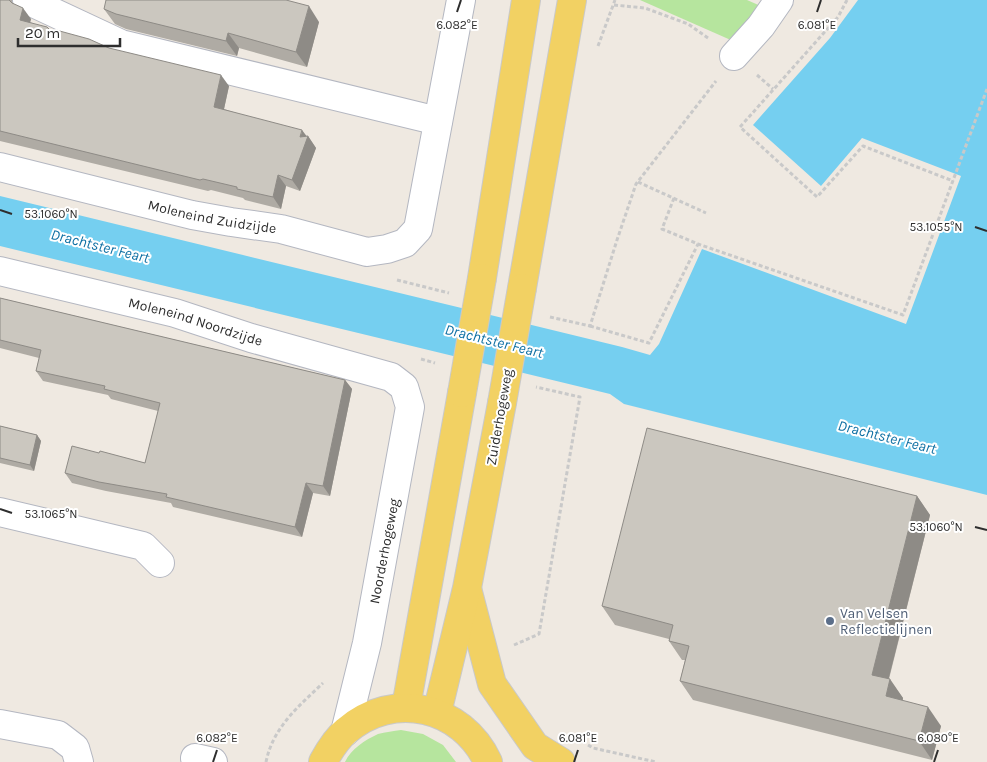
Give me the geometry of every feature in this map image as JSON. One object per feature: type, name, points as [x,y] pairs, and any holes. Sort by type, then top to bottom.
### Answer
[{"type":"main road","points":[[406,707],[482,278],[526,0]]},
{"type":"main road","name":"Zuiderhogeweg","points":[[438,713],[467,588],[502,403],[572,0]]},
{"type":"main road","points":[[467,588],[492,684],[536,746],[560,762]]},
{"type":"main road","points":[[323,762],[332,746],[358,722],[373,714],[389,709],[406,707],[438,713],[456,723],[472,736],[488,762]]},
{"type":"street","points":[[27,0],[122,44],[438,121],[461,0]]},
{"type":"street","points":[[734,56],[761,26],[779,0]]},
{"type":"street","name":"Moleneind Zuidzijde","points":[[0,167],[192,215],[281,229],[367,252],[387,249],[404,243],[418,228],[438,121]]},
{"type":"street","name":"Moleneind Noordzijde","points":[[0,270],[175,313],[258,340],[391,377]]},
{"type":"street","name":"Noorderhogeweg","points":[[345,732],[367,643],[410,407],[404,387],[391,377]]},
{"type":"street","points":[[0,512],[143,546],[160,562]]},
{"type":"street","points":[[0,724],[58,735],[74,748],[80,762]]},
{"type":"path","points":[[615,0],[614,5],[644,8],[688,24],[734,56]]},
{"type":"path","points":[[847,0],[838,17],[740,126],[818,197],[863,146],[953,181]]},
{"type":"path","points":[[674,198],[662,229],[698,244],[903,315],[987,89]]},
{"type":"path","points":[[638,182],[706,213]]},
{"type":"path","points":[[590,326],[649,343],[698,244]]},
{"type":"path","points":[[266,762],[267,755],[286,719]]},
{"type":"path","points":[[585,743],[593,748],[656,762]]},
{"type":"green space","points":[[640,0],[747,0],[763,7],[733,41]]},
{"type":"green space","points":[[401,730],[423,734],[443,745],[456,762],[345,762],[359,745],[368,739],[378,734]]},
{"type":"water","name":"Drachtster Feart","points":[[858,0],[987,0],[987,495],[624,404],[610,394],[0,246],[0,196],[650,355],[659,344],[702,249],[906,324],[961,176],[862,138],[821,186],[753,125],[830,38]]},
{"type":"building","points":[[0,0],[9,0],[23,8],[20,20],[47,27],[54,34],[56,30],[89,39],[109,48],[221,75],[214,107],[302,130],[300,137],[308,136],[292,180],[278,175],[273,197],[0,131]]},
{"type":"building","points":[[106,0],[286,0],[309,6],[296,52],[228,33],[226,41],[116,14],[104,9]]},
{"type":"building","points":[[0,298],[345,380],[323,486],[306,483],[295,527],[166,497],[167,494],[99,482],[65,473],[72,446],[145,463],[160,403],[104,389],[105,386],[36,371],[41,350],[0,340]]},
{"type":"building","points":[[0,426],[37,435],[30,465],[0,458]]},
{"type":"building","points":[[647,428],[917,496],[872,675],[890,679],[886,696],[928,707],[919,741],[680,681],[689,646],[669,641],[673,625],[602,606]]},
{"type":"place","name":"Van Velsen Reflectielijnen","points":[[830,621]]}]
